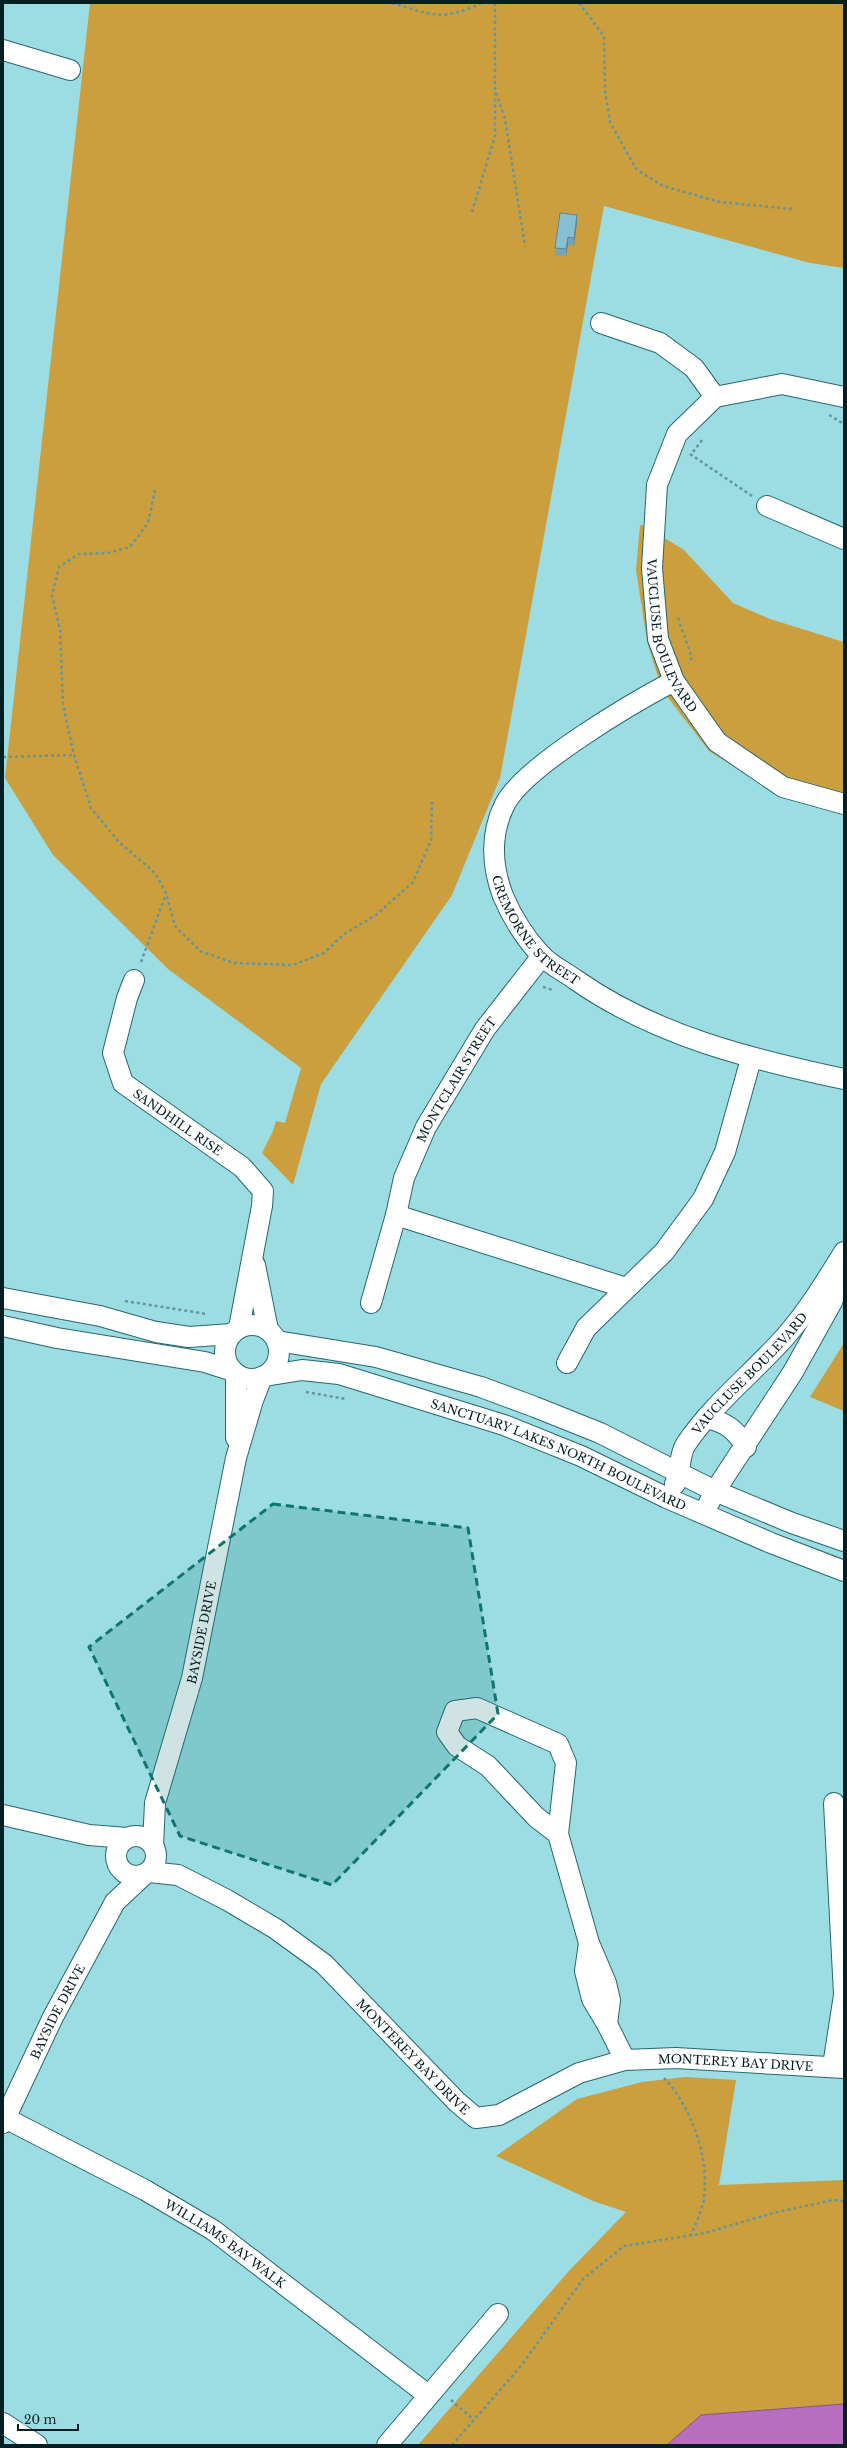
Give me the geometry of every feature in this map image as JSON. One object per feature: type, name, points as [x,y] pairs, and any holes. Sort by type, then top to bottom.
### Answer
[{"type":"street","points":[[3,50],[70,70]]},
{"type":"street","points":[[601,323],[660,344],[694,368],[715,397],[782,384],[844,397]]},
{"type":"street","name":"VAUCLUSE BOULEVARD","points":[[715,397],[677,434],[657,486],[652,568],[658,639],[674,681],[717,742],[784,787],[844,804]]},
{"type":"street","points":[[767,506],[844,539]]},
{"type":"street","name":"CREMORNE STREET","points":[[674,681],[632,703],[529,774],[504,805],[493,844],[497,879],[510,913],[542,956],[594,993],[678,1035],[751,1059],[844,1079]]},
{"type":"street","name":"MONTCLAIR STREET","points":[[371,1303],[396,1215],[404,1178],[426,1128],[485,1030],[542,956]]},
{"type":"street","name":"SANDHILL RISE","points":[[134,980],[127,998],[113,1053],[123,1082],[242,1167],[263,1191],[253,1255],[235,1331]]},
{"type":"street","points":[[567,1363],[586,1328],[664,1252],[703,1199],[725,1152],[751,1059]]},
{"type":"street","points":[[396,1215],[427,1227],[626,1288]]},
{"type":"street","name":"VAUCLUSE BOULEVARD","points":[[668,1498],[680,1474],[681,1454],[706,1418],[786,1336],[816,1297],[844,1252]]},
{"type":"street","name":"SANDHILL RISE","points":[[253,1255],[272,1335]]},
{"type":"street","name":"VAUCLUSE BOULEVARD","points":[[704,1514],[715,1491],[746,1448],[793,1372],[832,1302],[844,1266]]},
{"type":"street","points":[[3,1298],[100,1316],[156,1332],[189,1337],[235,1331],[253,1325],[272,1335],[376,1357],[481,1387],[600,1433],[715,1491],[792,1523],[844,1541]]},
{"type":"street","points":[[3,1326],[57,1338],[205,1362],[253,1380],[264,1377],[272,1371],[279,1357],[272,1335]]},
{"type":"street","points":[[234,1373],[228,1364],[225,1348],[235,1331]]},
{"type":"street","name":"SANCTUARY LAKES NORTH BOULEVARD","points":[[264,1377],[295,1370],[321,1371],[339,1374],[504,1424],[543,1439],[704,1514],[844,1571]]},
{"type":"street","name":"BAYSIDE DRIVE","points":[[234,1373],[236,1458]]},
{"type":"street","name":"BAYSIDE DRIVE","points":[[155,1847],[155,1804],[192,1678],[236,1458],[253,1400],[264,1377]]},
{"type":"street","points":[[706,1418],[722,1421],[738,1433],[746,1448]]},
{"type":"street","points":[[558,1834],[536,1817],[488,1766],[457,1746],[447,1732],[455,1711],[477,1708],[558,1744],[566,1763],[558,1834],[589,1943],[606,1983],[610,2000],[607,2024],[625,2060]]},
{"type":"street","points":[[834,1803],[842,1926],[844,1995],[839,2067]]},
{"type":"street","name":"BAYSIDE DRIVE","points":[[129,1837],[155,1804]]},
{"type":"street","points":[[3,1815],[89,1835],[144,1837],[155,1847],[156,1861],[147,1873],[133,1876],[122,1871],[117,1863],[89,1835]]},
{"type":"street","points":[[117,1863],[118,1848],[129,1837]]},
{"type":"street","name":"MONTEREY BAY DRIVE","points":[[155,1847],[178,1875]]},
{"type":"street","name":"BAYSIDE DRIVE","points":[[115,1902],[117,1863]]},
{"type":"street","name":"BAYSIDE DRIVE","points":[[4,2121],[53,2017],[115,1902],[147,1873]]},
{"type":"street","name":"MONTEREY BAY DRIVE","points":[[147,1873],[178,1875],[227,1900],[270,1925],[324,1964],[457,2102],[476,2118],[499,2115],[579,2073],[625,2060],[676,2058],[839,2067]]},
{"type":"street","name":"WILLIAMS BAY WALK","points":[[4,2121],[145,2190],[213,2230],[432,2391]]},
{"type":"street","points":[[387,2445],[498,2314]]},
{"type":"street","points":[[3,2423],[37,2445]]},
{"type":"path","points":[[392,3],[431,16],[457,14],[482,3]]},
{"type":"path","points":[[472,212],[495,136],[495,3]]},
{"type":"path","points":[[579,3],[604,36],[605,90],[610,122],[636,169],[663,186],[720,202],[792,209]]},
{"type":"path","points":[[495,89],[505,119],[524,246]]},
{"type":"path","points":[[826,414],[844,424]]},
{"type":"path","points":[[688,461],[706,435]]},
{"type":"path","points":[[674,443],[767,506]]},
{"type":"path","points":[[155,490],[148,523],[130,547],[108,553],[79,554],[59,567],[52,595],[60,630],[63,705],[74,755],[91,808],[119,842],[154,873],[166,893],[175,926],[200,951],[234,963],[293,965],[324,953],[344,934],[376,915],[413,882],[431,840],[432,802]]},
{"type":"path","points":[[675,610],[692,658],[688,664]]},
{"type":"path","points":[[3,757],[74,755]]},
{"type":"path","points":[[134,980],[166,893]]},
{"type":"path","points":[[539,988],[555,991]]},
{"type":"path","points":[[305,1392],[348,1399]]},
{"type":"path","points":[[646,2059],[674,2089],[695,2130],[704,2159],[703,2203],[691,2236]]},
{"type":"path","points":[[452,2445],[521,2366],[583,2279],[624,2246],[691,2236],[833,2200],[844,2201]]},
{"type":"path","points":[[432,2391],[474,2420]]},
{"type":"highlighted area","points":[[273,1504],[468,1528],[498,1714],[332,1885],[180,1836],[89,1647]]},
{"type":"shaded area","points":[[90,3],[844,3],[844,268],[810,263],[604,206],[500,778],[452,895],[321,1084],[293,1185],[262,1153],[273,1131],[276,1121],[285,1123],[301,1068],[168,969],[53,855],[5,778]]},
{"type":"shaded area","points":[[640,525],[647,527],[684,550],[733,603],[770,619],[844,642],[844,811],[780,795],[709,751],[662,690],[647,641],[636,570]]},
{"type":"shaded area","points":[[844,1343],[844,1411],[810,1397]]},
{"type":"shaded area","points":[[685,2077],[736,2080],[719,2185],[844,2180],[844,2445],[418,2445],[568,2272],[626,2212],[593,2201],[496,2156],[577,2099],[642,2082]]},
{"type":"shaded area","points":[[844,2404],[844,2445],[667,2445],[701,2415]]},
{"type":"building","points":[[560,213],[577,215],[574,238],[568,237],[566,249],[555,248]]}]
